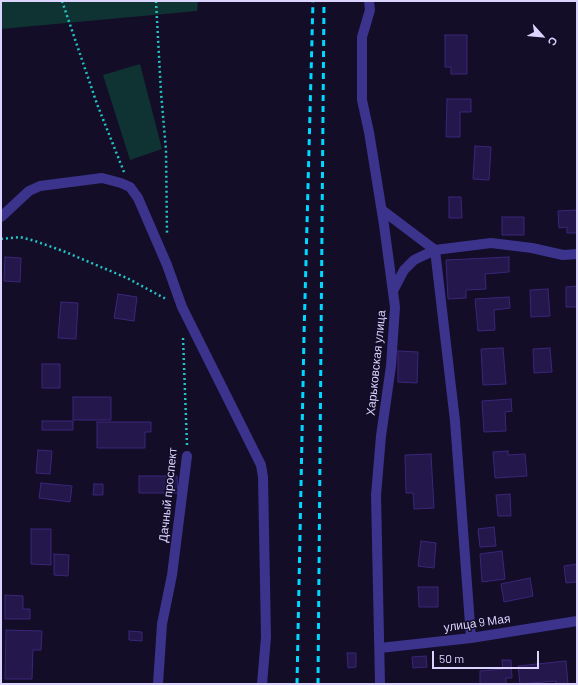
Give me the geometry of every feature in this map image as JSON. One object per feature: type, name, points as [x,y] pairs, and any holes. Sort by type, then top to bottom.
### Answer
[{"type":"street","points":[[369,5],[377,1]]},
{"type":"street","name":"Харьковская улица","points":[[369,5],[362,37],[362,100],[382,210],[395,307],[391,366],[380,436],[376,495],[380,684]]},
{"type":"street","points":[[1,217],[29,192],[40,186],[102,178],[130,187],[138,198],[167,265],[182,307],[261,465],[263,484],[266,638],[262,684]]},
{"type":"street","points":[[382,210],[435,250],[455,421],[471,638]]},
{"type":"street","points":[[393,291],[404,270],[414,260],[435,250],[491,244],[532,248],[563,255],[577,254]]},
{"type":"street","name":"Дачный проспект","points":[[158,684],[162,624],[172,575],[187,456]]},
{"type":"street","name":"улица 9 Мая","points":[[380,648],[471,638],[577,621]]},
{"type":"path","points":[[62,1],[97,104],[130,187]]},
{"type":"path","points":[[156,1],[160,93],[166,150],[166,235]]},
{"type":"path","points":[[1,239],[20,237],[63,251],[127,278],[182,307]]},
{"type":"path","name":"Дачный проспект","points":[[183,331],[187,456]]},
{"type":"green space","points":[[1,1],[198,1],[197,11],[1,29]]},
{"type":"green space","points":[[140,64],[162,149],[130,160],[103,75]]},
{"type":"building","points":[[445,35],[467,35],[467,74],[451,74],[451,67],[445,67]]},
{"type":"building","points":[[447,99],[471,99],[471,112],[460,112],[460,137],[446,137]]},
{"type":"building","points":[[475,146],[491,147],[489,180],[473,179]]},
{"type":"building","points":[[449,197],[461,197],[462,218],[449,218]]},
{"type":"building","points":[[577,210],[577,233],[567,233],[567,227],[559,228],[558,211]]},
{"type":"building","points":[[502,217],[524,217],[524,235],[502,235]]},
{"type":"building","points":[[5,257],[21,258],[20,282],[4,281]]},
{"type":"building","points":[[509,257],[509,272],[485,274],[486,289],[466,290],[466,298],[448,299],[446,260]]},
{"type":"building","points":[[577,286],[577,307],[566,307],[566,287]]},
{"type":"building","points":[[548,289],[550,316],[531,317],[530,290]]},
{"type":"building","points":[[118,294],[137,297],[134,321],[114,318]]},
{"type":"building","points":[[509,297],[510,308],[494,310],[495,330],[478,331],[475,299]]},
{"type":"building","points":[[61,302],[78,303],[76,339],[58,338]]},
{"type":"building","points":[[503,348],[506,384],[483,385],[481,349]]},
{"type":"building","points":[[550,348],[552,372],[534,373],[533,349]]},
{"type":"building","points":[[398,351],[418,352],[417,383],[398,382]]},
{"type":"building","points":[[42,364],[60,364],[60,388],[42,388]]},
{"type":"building","points":[[73,397],[111,397],[111,420],[73,420]]},
{"type":"building","points":[[511,399],[512,411],[505,412],[506,431],[484,432],[482,401]]},
{"type":"building","points":[[42,421],[73,421],[73,430],[42,430]]},
{"type":"building","points":[[97,422],[151,422],[151,432],[145,432],[145,448],[97,448]]},
{"type":"building","points":[[38,450],[52,451],[50,474],[36,473]]},
{"type":"building","points":[[508,451],[508,455],[525,454],[527,476],[495,478],[493,452]]},
{"type":"building","points":[[431,454],[434,508],[414,509],[413,493],[406,493],[405,455]]},
{"type":"building","points":[[139,476],[177,476],[178,493],[139,493]]},
{"type":"building","points":[[41,483],[72,486],[70,502],[39,498]]},
{"type":"building","points":[[94,484],[103,484],[103,495],[93,495]]},
{"type":"building","points":[[510,494],[511,516],[498,516],[496,495]]},
{"type":"building","points":[[494,527],[496,546],[480,547],[478,529]]},
{"type":"building","points":[[31,529],[51,529],[51,565],[31,564]]},
{"type":"building","points":[[421,541],[436,543],[434,568],[418,566]]},
{"type":"building","points":[[502,551],[505,579],[482,582],[480,554]]},
{"type":"building","points":[[54,554],[69,555],[68,576],[54,575]]},
{"type":"building","points":[[577,564],[577,582],[566,583],[564,566]]},
{"type":"building","points":[[530,578],[533,596],[504,602],[501,584]]},
{"type":"building","points":[[418,587],[438,587],[438,607],[419,607]]},
{"type":"building","points":[[5,595],[23,596],[23,609],[30,609],[30,619],[5,619]]},
{"type":"building","points":[[6,630],[42,631],[41,650],[33,650],[32,679],[5,679]]},
{"type":"building","points":[[129,631],[142,632],[142,641],[129,640]]},
{"type":"building","points":[[347,653],[356,653],[356,667],[348,668]]},
{"type":"building","points":[[426,656],[427,667],[413,668],[412,657]]},
{"type":"building","points":[[502,660],[511,660],[512,678],[506,678],[506,684],[480,684],[480,671],[503,669]]},
{"type":"building","points":[[566,661],[568,684],[556,684],[556,681],[520,684],[518,666]]},
{"type":"railway","points":[[297,684],[313,1]]},
{"type":"railway","points":[[318,684],[324,1]]}]
